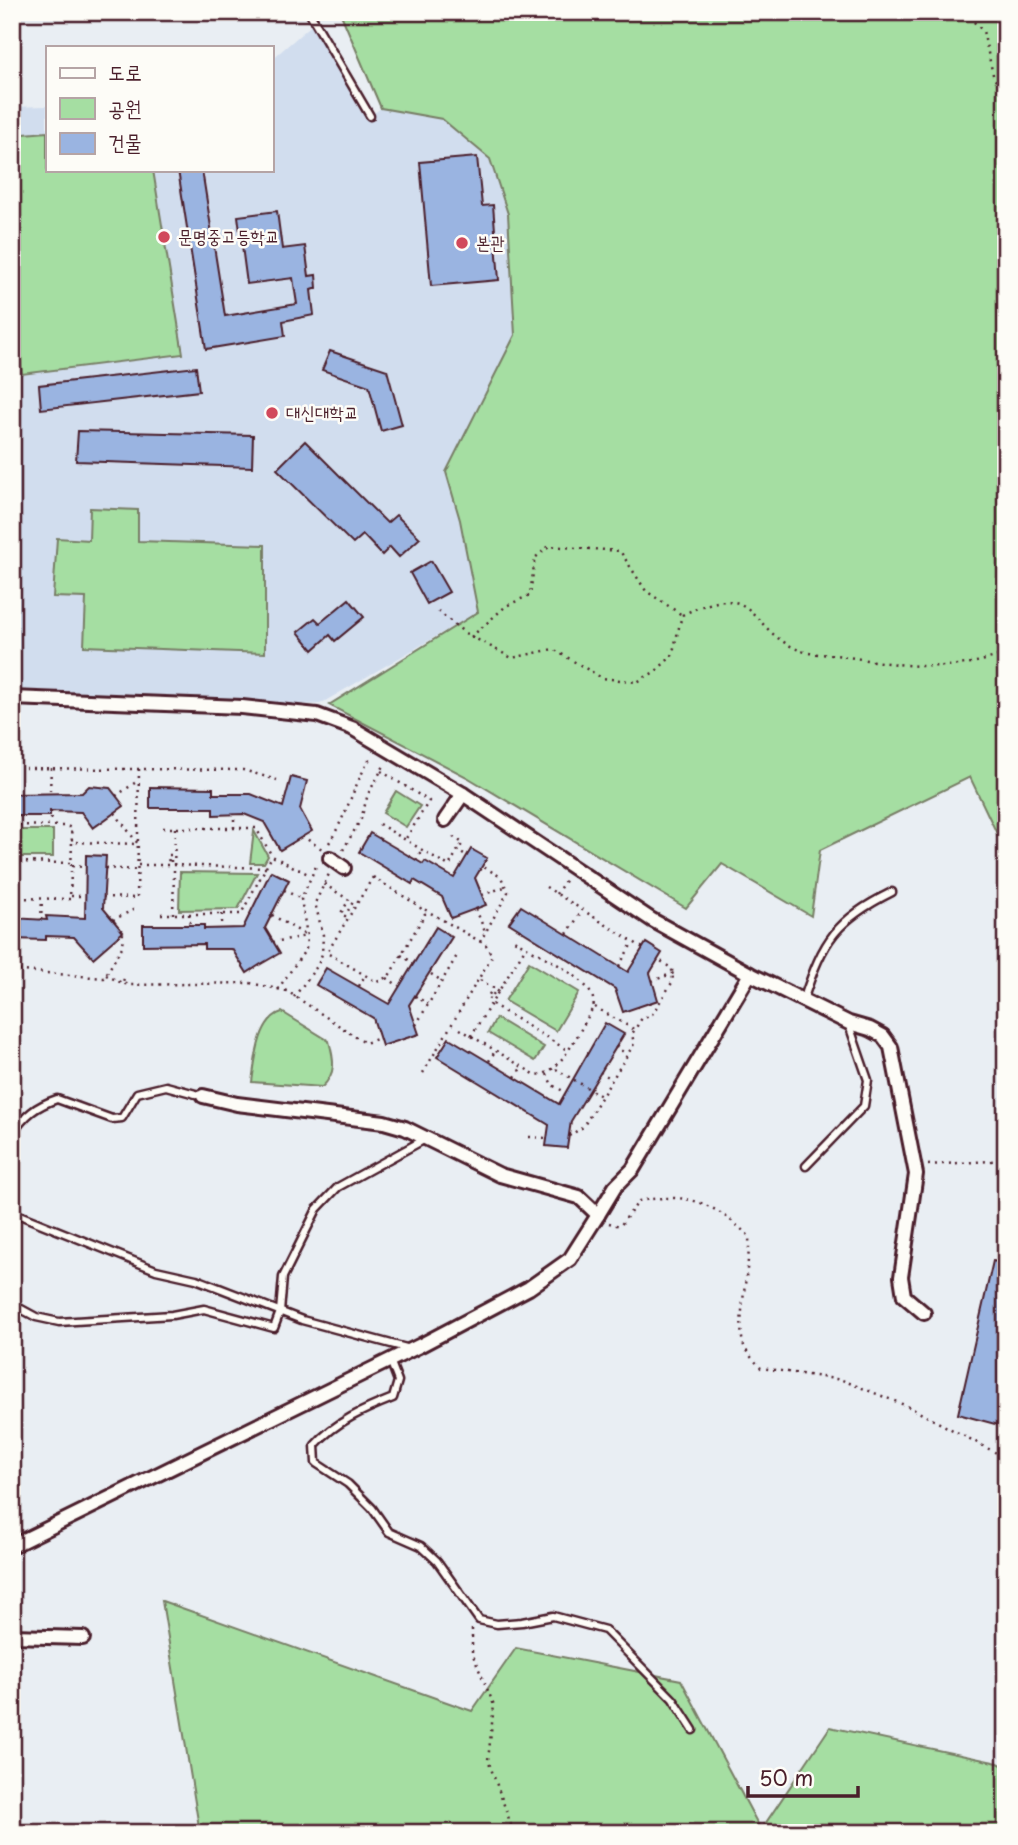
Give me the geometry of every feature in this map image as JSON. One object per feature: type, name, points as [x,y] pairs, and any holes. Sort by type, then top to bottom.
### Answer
[{"type":"street","points":[[12,698],[242,707],[317,715],[383,744],[463,793],[652,920],[750,974],[804,998],[849,1023],[883,1036],[891,1046],[915,1166],[901,1277],[904,1296],[924,1313]]},
{"type":"street","points":[[445,820],[463,793]]},
{"type":"street","points":[[12,1546],[412,1350],[530,1289],[570,1259],[615,1187],[633,1169],[750,974]]},
{"type":"street","points":[[203,1096],[249,1106],[384,1122],[427,1138],[500,1175],[579,1197],[597,1216]]},
{"type":"street","points":[[12,1636],[83,1639]]},
{"type":"lane","points":[[309,12],[370,116]]},
{"type":"lane","points":[[804,998],[817,961],[831,936],[857,910],[892,892]]},
{"type":"lane","points":[[806,1166],[864,1106],[869,1080],[849,1023]]},
{"type":"lane","points":[[12,1134],[24,1116],[38,1105],[57,1099],[112,1119],[122,1118],[137,1093],[166,1086],[203,1096]]},
{"type":"lane","points":[[12,1304],[36,1317],[59,1322],[172,1315],[204,1309],[274,1328],[280,1312],[283,1277],[317,1209],[338,1187],[427,1138]]},
{"type":"lane","points":[[12,1212],[156,1270],[196,1279],[280,1312],[412,1350]]},
{"type":"lane","points":[[390,1360],[398,1381],[393,1398],[335,1425],[315,1445],[313,1455],[316,1463],[348,1484],[372,1508],[389,1532],[421,1546],[438,1561],[479,1620],[497,1624],[552,1616],[605,1630],[673,1699],[693,1730]]},
{"type":"path","points":[[964,12],[983,31],[994,79],[1006,90]]},
{"type":"path","points":[[471,637],[506,606],[530,595],[536,558],[549,546],[620,551],[646,591],[682,615]]},
{"type":"path","points":[[682,615],[711,601],[729,601],[751,609],[773,637],[806,652],[909,667],[973,663],[1006,653]]},
{"type":"path","points":[[438,611],[471,637],[512,658],[553,649],[602,678],[632,683],[646,678],[672,656],[682,615]]},
{"type":"path","points":[[302,836],[325,850],[347,812],[353,786],[370,757]]},
{"type":"path","points":[[293,997],[318,965],[322,954],[323,935],[315,903],[332,863],[356,829],[368,794],[385,764]]},
{"type":"path","points":[[24,768],[246,770],[277,780]]},
{"type":"path","points":[[50,791],[51,768]]},
{"type":"path","points":[[103,897],[137,898],[139,769]]},
{"type":"path","points":[[381,771],[429,802],[405,840]]},
{"type":"path","points":[[116,796],[138,780]]},
{"type":"path","points":[[51,811],[51,825]]},
{"type":"path","points":[[115,813],[138,844]]},
{"type":"path","points":[[234,814],[234,828]]},
{"type":"path","points":[[379,824],[449,866],[463,843],[453,837]]},
{"type":"path","points":[[12,825],[69,826],[72,842],[71,896],[68,900],[12,898]]},
{"type":"path","points":[[163,828],[258,829],[272,856],[310,875]]},
{"type":"path","points":[[173,914],[175,828]]},
{"type":"path","points":[[72,842],[138,844]]},
{"type":"path","points":[[416,860],[422,850]]},
{"type":"path","points":[[458,850],[467,856]]},
{"type":"path","points":[[138,864],[169,865],[168,855],[171,855],[171,865],[174,866]]},
{"type":"path","points":[[161,914],[242,913],[272,856]]},
{"type":"path","points":[[12,862],[86,867]]},
{"type":"path","points":[[278,989],[304,955],[307,936],[301,899],[310,875],[332,863]]},
{"type":"path","points":[[174,866],[266,868]]},
{"type":"path","points":[[480,942],[508,895],[507,886],[501,877],[482,866]]},
{"type":"path","points":[[105,868],[137,870]]},
{"type":"path","points":[[556,894],[568,876]]},
{"type":"path","points":[[261,877],[266,880]]},
{"type":"path","points":[[422,908],[423,919],[387,978],[377,982],[327,953],[373,877],[488,947],[492,956],[480,980],[423,1073]]},
{"type":"path","points":[[324,884],[349,900],[341,914],[345,916],[353,902],[356,905]]},
{"type":"path","points":[[482,895],[507,886]]},
{"type":"path","points":[[546,887],[643,948]]},
{"type":"path","points":[[284,890],[301,899]]},
{"type":"path","points":[[71,896],[85,896]]},
{"type":"path","points":[[41,900],[41,920]]},
{"type":"path","points":[[113,920],[137,908]]},
{"type":"path","points":[[476,909],[486,933]]},
{"type":"path","points":[[567,934],[583,910]]},
{"type":"path","points":[[189,914],[190,925]]},
{"type":"path","points":[[222,915],[222,929]]},
{"type":"path","points":[[272,915],[307,936]]},
{"type":"path","points":[[12,970],[96,980],[106,975],[122,947],[123,932]]},
{"type":"path","points":[[273,942],[307,936]]},
{"type":"path","points":[[460,1030],[536,1075],[547,1074],[555,1068],[594,1006],[593,994],[587,985],[514,940]]},
{"type":"path","points":[[619,966],[633,942]]},
{"type":"path","points":[[471,1036],[526,947]]},
{"type":"path","points":[[416,1025],[458,954]]},
{"type":"path","points":[[401,955],[415,964]]},
{"type":"path","points":[[658,959],[674,974]]},
{"type":"path","points":[[431,974],[442,981]]},
{"type":"path","points":[[652,981],[674,974]]},
{"type":"path","points":[[569,1136],[583,1127],[634,1044],[635,1030],[642,1018],[651,1016],[674,974]]},
{"type":"path","points":[[106,975],[122,983],[250,983],[278,989],[365,1043],[380,1038]]},
{"type":"path","points":[[359,986],[365,976]]},
{"type":"path","points":[[387,978],[399,986]]},
{"type":"path","points":[[122,983],[124,979]]},
{"type":"path","points":[[480,980],[493,988],[487,998],[490,999],[496,990],[499,992]]},
{"type":"path","points":[[415,996],[428,1004]]},
{"type":"path","points":[[491,1004],[567,1050]]},
{"type":"path","points":[[594,1006],[635,1030]]},
{"type":"path","points":[[615,1048],[627,1054]]},
{"type":"path","points":[[489,1062],[495,1051]]},
{"type":"path","points":[[515,1077],[522,1067]]},
{"type":"path","points":[[555,1068],[601,1096]]},
{"type":"path","points":[[600,1072],[612,1079]]},
{"type":"path","points":[[547,1074],[550,1083],[565,1093]]},
{"type":"path","points":[[529,1137],[547,1139]]},
{"type":"path","points":[[915,1166],[1006,1160]]},
{"type":"path","points":[[597,1216],[620,1226],[639,1201],[668,1196],[692,1199],[723,1212],[749,1236],[750,1256],[743,1311],[744,1346],[761,1368],[842,1380],[907,1406],[1006,1458]]},
{"type":"path","points":[[475,1615],[471,1636],[472,1653],[494,1705],[488,1760],[514,1833]]},
{"type":"shaded area","name":"대신대학교","points":[[315,22],[370,116],[381,108],[442,119],[491,159],[508,214],[515,335],[446,472],[459,517],[478,612],[320,704],[242,707],[12,698],[12,107],[46,106],[46,172],[273,172],[273,58]]},
{"type":"green space","points":[[340,12],[1006,12],[1006,835],[999,838],[970,777],[820,850],[811,916],[722,864],[686,908],[467,777],[329,705],[478,612],[460,520],[446,472],[515,335],[508,214],[490,159],[442,119],[381,108]]},
{"type":"green space","points":[[46,132],[46,172],[153,172],[183,354],[22,374],[12,291],[12,135]]},
{"type":"green space","points":[[90,508],[138,510],[138,541],[265,545],[265,653],[84,646],[86,598],[53,597],[57,538],[89,540]]},
{"type":"green space","points":[[396,791],[420,806],[406,827],[383,813]]},
{"type":"green space","points":[[12,830],[53,830],[53,857],[12,857]]},
{"type":"green space","points":[[254,831],[268,856],[264,863],[250,863]]},
{"type":"green space","points":[[180,872],[257,873],[238,909],[179,910]]},
{"type":"green space","points":[[529,962],[579,992],[556,1031],[505,1001]]},
{"type":"green space","points":[[282,1012],[329,1041],[333,1065],[327,1082],[322,1087],[252,1082],[256,1053],[263,1032],[274,1016]]},
{"type":"green space","points":[[496,1018],[544,1047],[535,1061],[488,1033]]},
{"type":"green space","points":[[162,1601],[472,1711],[516,1648],[681,1680],[761,1830],[830,1727],[998,1763],[1006,1767],[1006,1833],[200,1833]]},
{"type":"building","name":"본관","points":[[477,157],[482,206],[493,205],[499,280],[431,286],[420,162]]},
{"type":"building","points":[[178,172],[202,172],[225,316],[297,304],[293,278],[247,284],[238,216],[277,211],[282,249],[305,246],[309,276],[316,275],[317,288],[311,290],[314,315],[283,321],[285,336],[206,349]]},
{"type":"building","points":[[330,351],[387,370],[402,425],[381,431],[369,386],[322,370]]},
{"type":"building","points":[[196,367],[199,391],[41,409],[39,385]]},
{"type":"building","points":[[78,431],[253,435],[252,467],[76,461]]},
{"type":"building","points":[[305,441],[387,523],[396,515],[420,538],[399,557],[390,547],[382,555],[363,535],[353,544],[277,469]]},
{"type":"building","points":[[431,561],[449,592],[427,604],[410,573]]},
{"type":"building","points":[[349,599],[364,617],[335,641],[330,635],[313,650],[298,632],[315,618],[320,623]]},
{"type":"building","points":[[291,777],[307,781],[300,809],[312,831],[280,850],[264,822],[244,814],[213,815],[213,808],[150,808],[150,787],[213,788],[213,794],[251,794],[283,807]]},
{"type":"building","points":[[89,786],[110,788],[124,806],[93,828],[81,812],[50,811],[50,816],[12,816],[12,794],[82,793]]},
{"type":"building","points":[[370,833],[423,864],[425,861],[454,878],[471,849],[487,858],[475,878],[486,905],[451,918],[442,897],[414,880],[412,884],[359,852]]},
{"type":"building","points":[[86,855],[106,856],[103,908],[123,932],[93,958],[74,937],[12,939],[12,918],[85,918]]},
{"type":"building","points":[[271,871],[289,880],[265,928],[280,953],[247,973],[232,949],[204,949],[204,944],[143,945],[143,925],[204,925],[204,929],[243,928]]},
{"type":"building","points":[[521,906],[628,972],[646,943],[662,953],[650,973],[658,1000],[623,1012],[615,989],[509,923]]},
{"type":"building","points":[[436,927],[452,937],[409,1005],[419,1034],[382,1046],[373,1018],[316,985],[326,968],[389,1004]]},
{"type":"building","points":[[605,1023],[624,1034],[571,1121],[567,1148],[546,1146],[549,1125],[437,1057],[449,1038],[559,1104]]},
{"type":"building","points":[[993,1261],[1006,1264],[1006,1427],[958,1414]]},
{"type":"place","name":"문명중고등학교","points":[[164,237]]},
{"type":"place","name":"본관","points":[[462,243]]},
{"type":"place","name":"대신대학교","points":[[272,413]]}]
